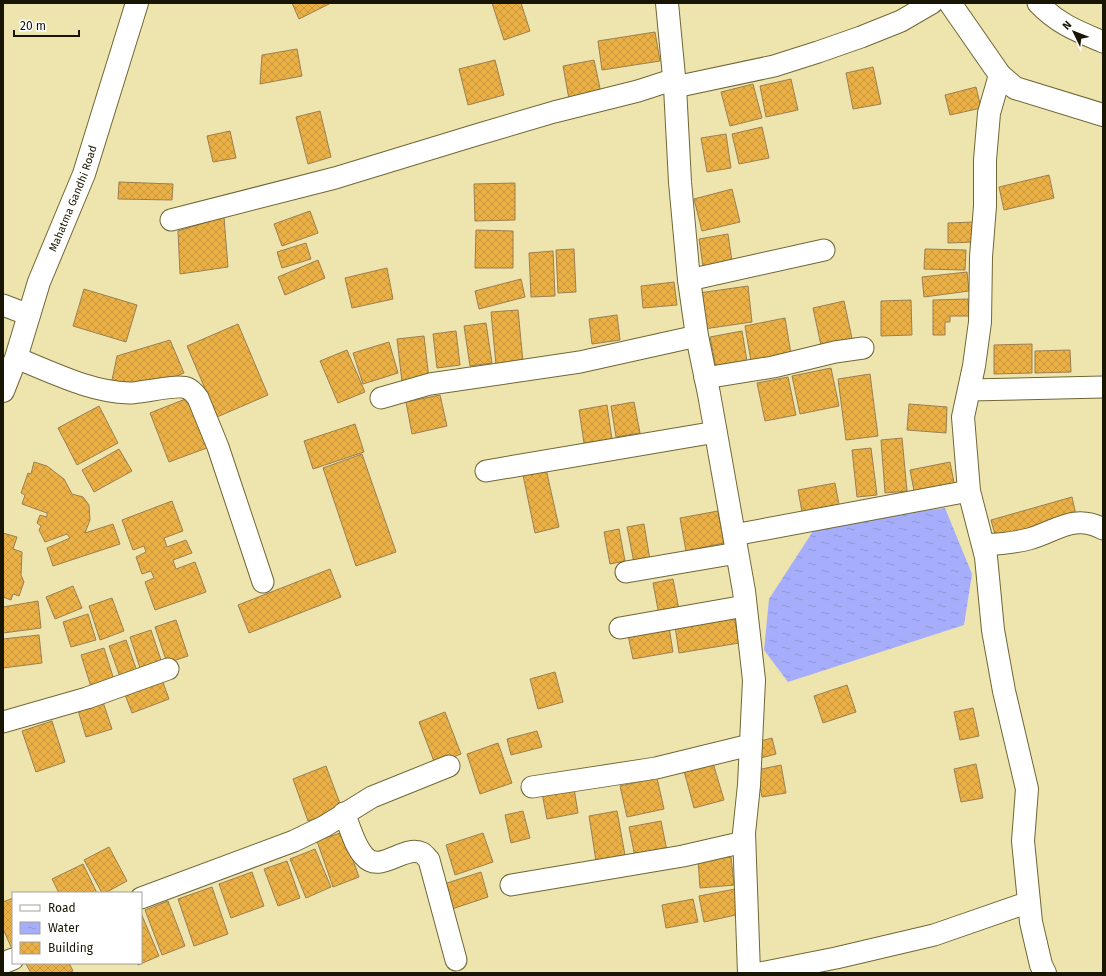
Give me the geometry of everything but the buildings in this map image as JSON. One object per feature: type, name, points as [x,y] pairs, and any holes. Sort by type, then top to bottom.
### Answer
[{"type":"street","name":"Mahatma Gandhi Road","points":[[3,391],[16,358],[39,282],[84,174],[137,3]]},
{"type":"street","points":[[667,3],[675,83],[680,182],[689,280],[697,336],[716,432],[735,544],[745,606],[754,680],[744,842],[748,973]]},
{"type":"street","points":[[172,220],[335,178],[554,112],[675,83],[774,66],[861,37],[901,21],[932,3]]},
{"type":"street","points":[[950,3],[1000,75],[1015,88],[1103,115]]},
{"type":"street","points":[[1038,3],[1064,25],[1103,42]]},
{"type":"street","points":[[1000,75],[989,113],[985,160],[985,206],[981,257],[980,322],[963,417],[969,491],[986,557],[994,638],[1004,691],[1027,789],[1023,841],[1031,922],[1041,965],[1045,973]]},
{"type":"street","points":[[689,280],[824,250]]},
{"type":"street","points":[[3,305],[29,315]]},
{"type":"street","points":[[380,398],[430,384],[580,362],[697,336]]},
{"type":"street","points":[[705,378],[773,367],[835,352],[863,348]]},
{"type":"street","points":[[16,358],[77,382],[108,390],[130,393],[184,387],[193,391],[198,398],[218,447],[263,582]]},
{"type":"street","points":[[969,390],[1103,387]]},
{"type":"street","points":[[486,471],[716,432]]},
{"type":"street","points":[[626,572],[735,544],[969,491]]},
{"type":"street","points":[[983,545],[1010,543],[1030,539],[1067,524],[1079,523],[1103,529]]},
{"type":"street","points":[[620,628],[745,606]]},
{"type":"street","points":[[3,722],[87,698],[168,669]]},
{"type":"street","points":[[532,787],[656,768],[750,745]]},
{"type":"street","points":[[142,898],[294,841],[325,826],[372,797],[449,766]]},
{"type":"street","points":[[344,813],[358,847],[369,861],[377,863],[414,851],[423,853],[429,860],[456,960]]},
{"type":"street","points":[[511,885],[683,856],[744,842]]},
{"type":"street","points":[[760,973],[836,958],[934,935],[1029,902]]},
{"type":"water","points":[[945,508],[972,574],[964,625],[788,682],[764,650],[769,599],[817,525]]}]
